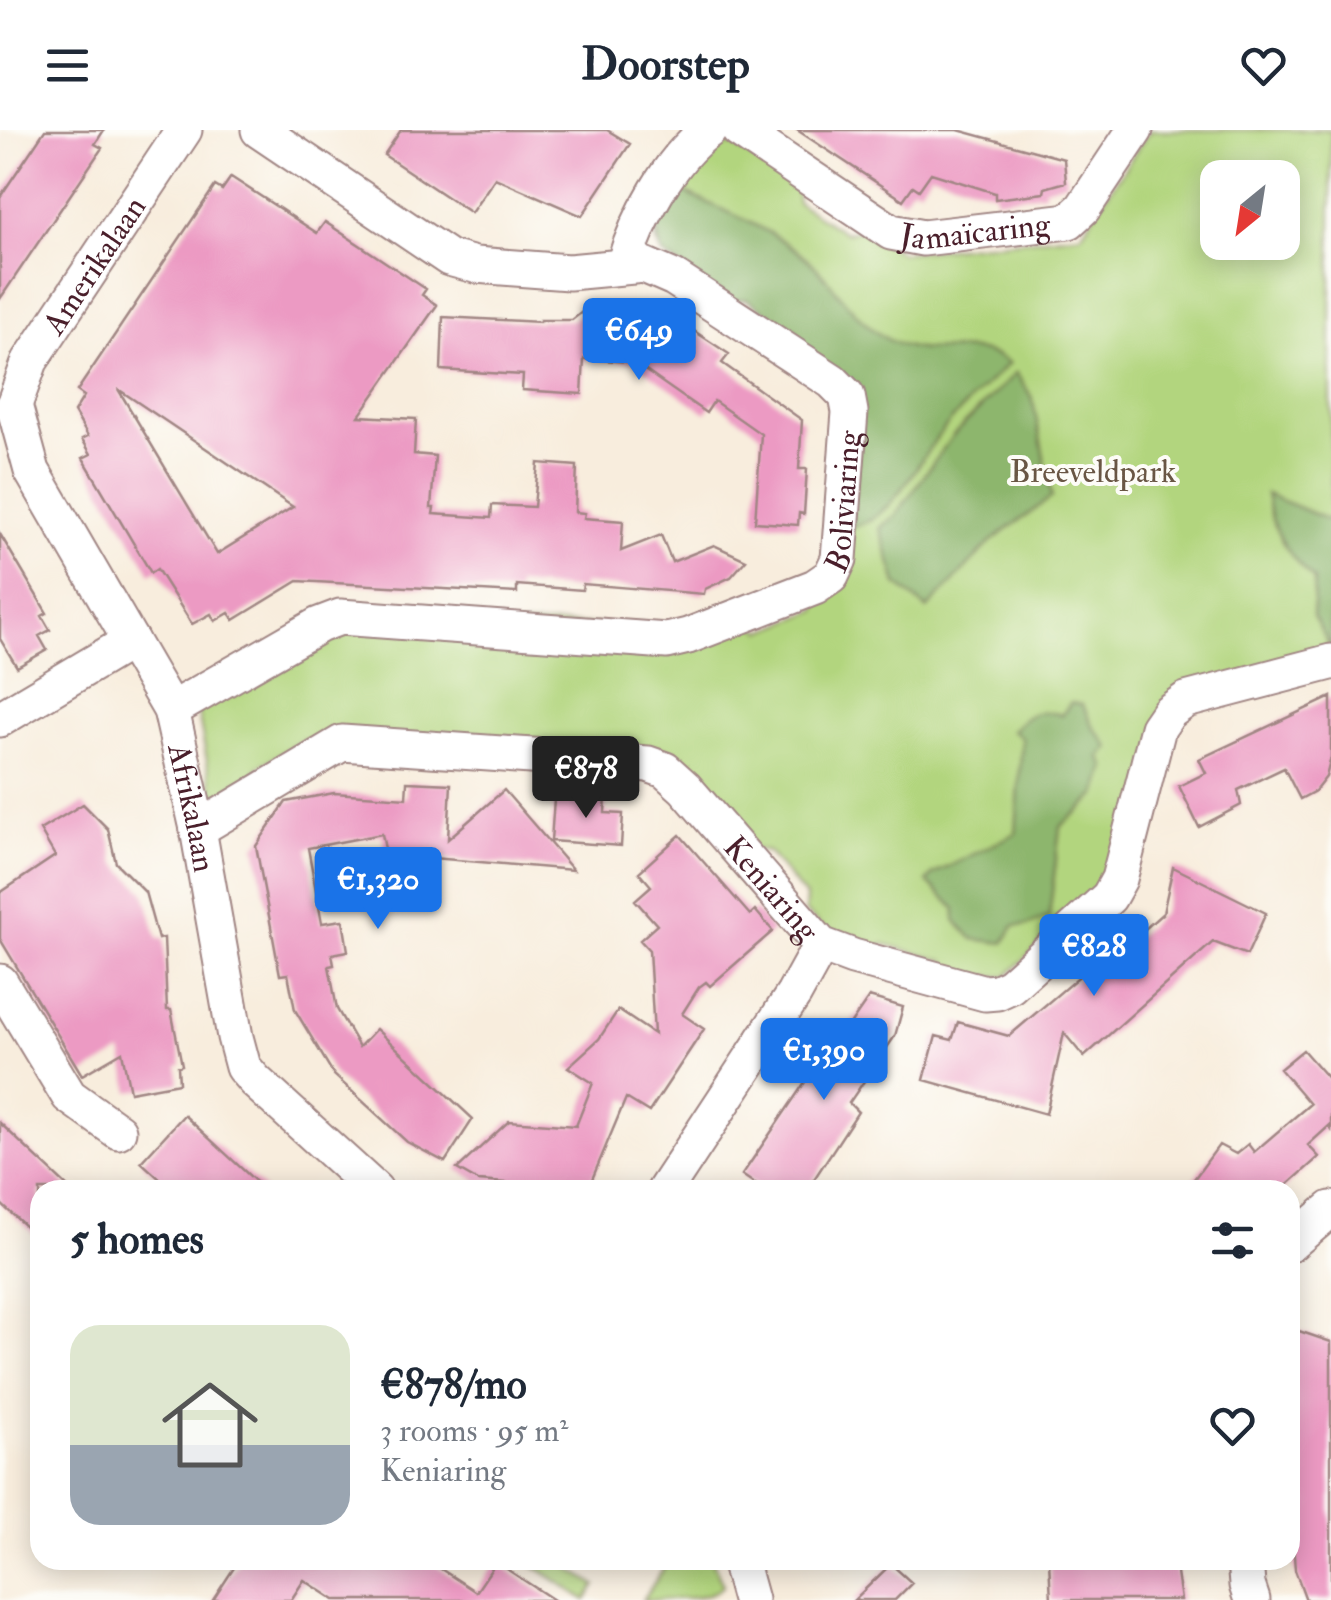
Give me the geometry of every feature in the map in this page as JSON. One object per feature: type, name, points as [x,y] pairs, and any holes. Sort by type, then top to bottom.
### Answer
[{"type":"street","name":"Amerikalaan","points":[[7,404],[30,361],[184,130]]},
{"type":"street","name":"Boliviaring","points":[[171,710],[318,625],[340,618],[667,641],[688,636],[801,593],[831,576],[840,547],[850,412],[847,396],[832,381],[674,278],[644,265],[569,272],[448,258],[259,130]]},
{"type":"street","points":[[624,265],[635,229],[690,144],[708,130]]},
{"type":"street","name":"Jamaïcaring","points":[[739,130],[891,232],[923,238],[1069,221],[1083,208],[1135,130]]},
{"type":"street","name":"Afrikalaan","points":[[7,404],[32,471],[171,710],[243,1067],[364,1180]]},
{"type":"street","points":[[0,719],[130,641]]},
{"type":"street","name":"Keniaring","points":[[198,829],[342,743],[648,764],[665,770],[685,788],[822,944],[854,958],[985,993],[1010,986],[1109,897],[1119,880],[1158,728],[1168,712],[1186,700],[1331,662]]},
{"type":"street","points":[[672,1180],[794,994],[822,944]]},
{"type":"street","points":[[0,982],[69,1096],[118,1130]]},
{"type":"street","points":[[1300,1235],[1331,1209]]},
{"type":"street","points":[[742,1570],[750,1600]]},
{"type":"street","points":[[1246,1570],[1252,1600]]},
{"type":"green space","name":"Breeveldpark","points":[[1150,130],[1331,130],[1331,652],[1186,689],[1111,876],[1006,977],[953,974],[945,961],[884,944],[871,951],[843,944],[805,912],[806,898],[768,852],[751,849],[685,772],[304,740],[258,767],[254,781],[215,803],[197,708],[333,627],[750,623],[763,631],[817,610],[860,409],[800,349],[797,332],[746,299],[730,301],[661,253],[656,241],[659,215],[706,150],[734,146],[796,184],[798,203],[845,233],[862,229],[901,253],[1081,234]]},
{"type":"green space","points":[[675,188],[790,245],[859,317],[884,337],[912,348],[981,351],[1009,363],[942,431],[903,488],[867,522],[852,527],[860,409],[800,349],[797,332],[746,299],[730,301],[661,253],[656,226]]},
{"type":"green space","points":[[1016,373],[1032,397],[1052,497],[993,540],[927,609],[897,584],[880,528],[896,515],[953,435]]},
{"type":"green space","points":[[1266,494],[1331,521],[1331,648],[1313,616],[1314,580],[1282,542]]},
{"type":"green space","points":[[1071,702],[1082,704],[1110,748],[1100,757],[1106,767],[1097,795],[1060,827],[1049,917],[1014,926],[1004,943],[973,939],[955,920],[956,909],[927,882],[932,875],[1016,833],[1022,738],[1012,731],[1034,714],[1062,715]]},
{"type":"green space","points":[[540,1570],[572,1570],[596,1585],[586,1600]]},
{"type":"green space","points":[[663,1570],[716,1570],[723,1585],[699,1596],[643,1600]]},
{"type":"building","points":[[45,130],[104,130],[95,144],[102,148],[0,299],[0,197]]},
{"type":"building","points":[[401,130],[607,130],[630,144],[582,216],[495,178],[471,213],[384,155]]},
{"type":"building","points":[[797,130],[958,130],[1064,159],[1066,182],[1045,188],[1044,193],[995,199],[995,193],[931,173],[919,190],[913,186],[903,200]]},
{"type":"building","points":[[231,177],[317,233],[325,222],[426,289],[422,295],[437,305],[359,416],[416,419],[414,454],[435,456],[433,514],[491,518],[492,505],[534,507],[538,463],[577,466],[575,512],[585,513],[584,518],[623,521],[621,551],[661,535],[672,562],[714,545],[746,560],[731,577],[705,589],[704,594],[583,584],[582,590],[517,585],[517,593],[298,581],[234,620],[229,613],[215,621],[211,614],[192,624],[157,569],[151,573],[83,458],[91,454],[82,439],[88,436],[74,412],[84,396],[77,391],[215,186],[222,190]],"holes":[[[118,389],[293,507],[217,554]]]},
{"type":"building","points":[[587,308],[599,323],[654,326],[678,342],[688,327],[729,354],[722,363],[802,420],[799,469],[807,469],[804,514],[799,513],[798,525],[755,522],[761,434],[714,401],[706,413],[633,362],[584,359],[582,394],[522,390],[523,375],[441,370],[443,317],[572,320]]},
{"type":"building","points":[[0,534],[47,613],[42,616],[50,630],[39,636],[47,650],[17,667],[0,639]]},
{"type":"building","points":[[1331,697],[1331,757],[1326,777],[1315,791],[1300,799],[1284,768],[1238,790],[1241,805],[1199,827],[1179,786],[1206,773],[1199,759]]},
{"type":"building","points":[[407,782],[451,784],[448,839],[504,790],[573,870],[386,854],[382,834],[308,848],[322,923],[343,920],[348,951],[332,954],[334,965],[329,966],[337,1009],[359,1047],[376,1029],[473,1119],[445,1162],[407,1142],[334,1075],[295,1010],[288,974],[280,975],[256,846],[286,802],[334,793],[406,798]]},
{"type":"building","points":[[573,792],[606,795],[605,813],[623,814],[621,846],[551,841],[554,799],[572,800]]},
{"type":"building","points":[[83,804],[108,829],[116,863],[145,892],[158,939],[164,938],[167,1010],[171,1010],[182,1065],[178,1066],[179,1083],[130,1092],[122,1052],[82,1075],[0,939],[0,893],[55,856],[40,830]]},
{"type":"building","points":[[680,835],[750,915],[755,910],[773,931],[710,986],[706,982],[699,987],[682,1014],[704,1029],[649,1112],[626,1098],[592,1180],[476,1180],[457,1169],[509,1121],[576,1126],[593,1083],[568,1067],[599,1039],[618,1010],[654,1034],[649,950],[640,940],[657,925],[635,900],[651,886],[639,872]]},
{"type":"building","points":[[1173,867],[1266,913],[1247,955],[1213,942],[1084,1057],[1064,1033],[1046,1114],[924,1080],[936,1036],[952,1040],[958,1022],[1009,1036],[1124,938],[1128,944],[1163,913]]},
{"type":"building","points":[[869,997],[903,1007],[895,1036],[849,1103],[858,1112],[814,1180],[749,1180],[742,1175],[839,1032],[843,1035]]},
{"type":"building","points":[[1303,1050],[1331,1082],[1331,1129],[1329,1126],[1308,1145],[1319,1157],[1293,1180],[1193,1180],[1219,1145],[1236,1154],[1248,1144],[1254,1152],[1310,1104],[1280,1069]]},
{"type":"building","points":[[184,1115],[254,1180],[161,1180],[141,1162]]},
{"type":"building","points":[[0,1123],[60,1180],[30,1180],[30,1231],[0,1203]]},
{"type":"building","points":[[1300,1331],[1331,1342],[1331,1600],[1306,1600],[1295,1570],[1300,1570]]},
{"type":"building","points":[[232,1570],[442,1570],[476,1592],[491,1570],[508,1570],[554,1600],[335,1600],[304,1580],[291,1600],[213,1600]]},
{"type":"building","points":[[885,1570],[898,1570],[912,1583],[895,1600],[854,1600]]},
{"type":"building","points":[[1050,1570],[1176,1570],[1181,1600],[1051,1600]]}]
